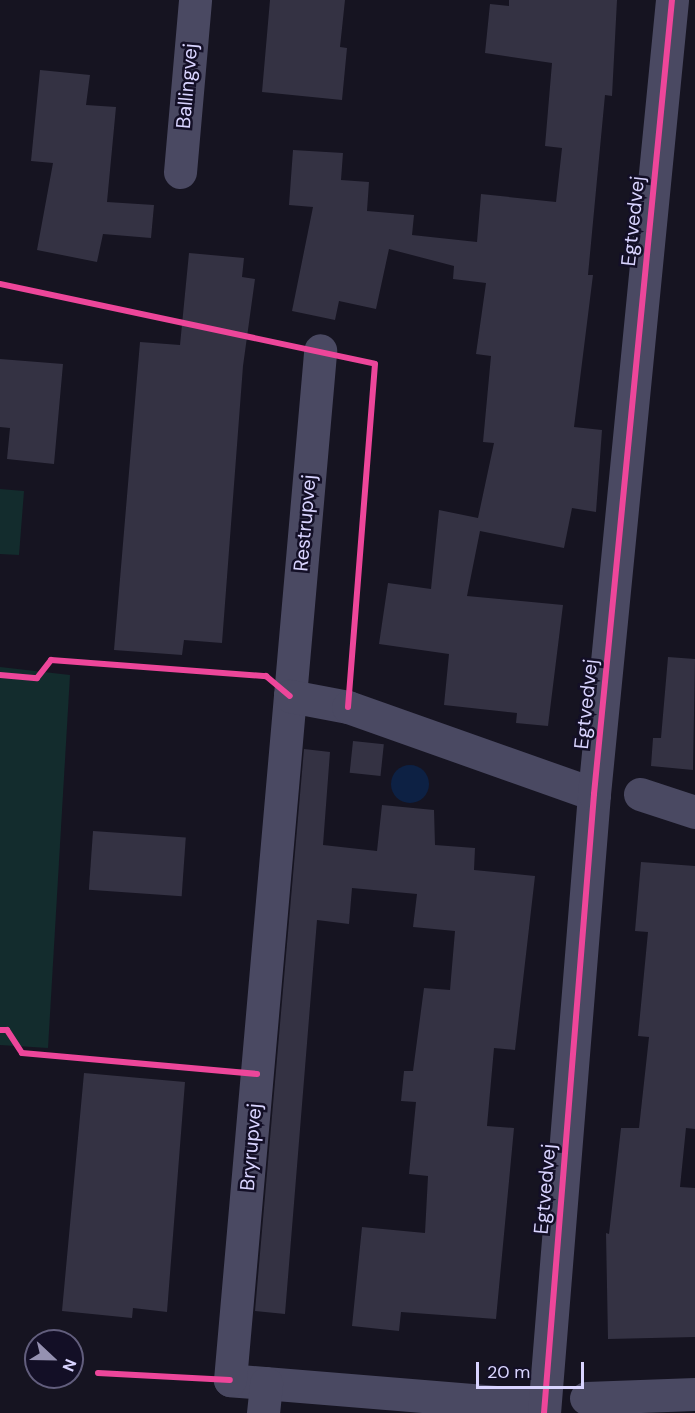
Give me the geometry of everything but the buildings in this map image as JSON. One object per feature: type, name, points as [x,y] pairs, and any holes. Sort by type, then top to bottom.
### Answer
[{"type":"street","name":"Ballingvej","points":[[180,172],[195,0]]},
{"type":"street","name":"Egtvedvej","points":[[544,1410],[594,794],[672,0]]},
{"type":"street","name":"Restrupvej","points":[[274,877],[320,350]]},
{"type":"street","points":[[290,696],[348,707],[594,794]]},
{"type":"street","points":[[639,794],[695,812]]},
{"type":"street","name":"Bryrupvej","points":[[274,877],[230,1380],[265,1398],[544,1410]]},
{"type":"street","points":[[586,1398],[695,1394]]},
{"type":"green space","points":[[0,489],[24,491],[19,555],[0,554]]},
{"type":"green space","points":[[0,667],[70,675],[48,1048],[0,1045]]},
{"type":"water","points":[[410,765],[424,770],[429,784],[424,798],[410,803],[396,798],[391,784],[396,770]]},
{"type":"cycle path","points":[[544,1413],[594,794],[672,0]]},
{"type":"cycle path","points":[[0,284],[375,364],[348,707]]},
{"type":"cycle path","points":[[0,675],[37,678],[51,660],[266,676],[290,696]]},
{"type":"cycle path","points":[[0,1030],[7,1030],[22,1053],[257,1074]]},
{"type":"cycle path","points":[[98,1373],[230,1380]]}]
